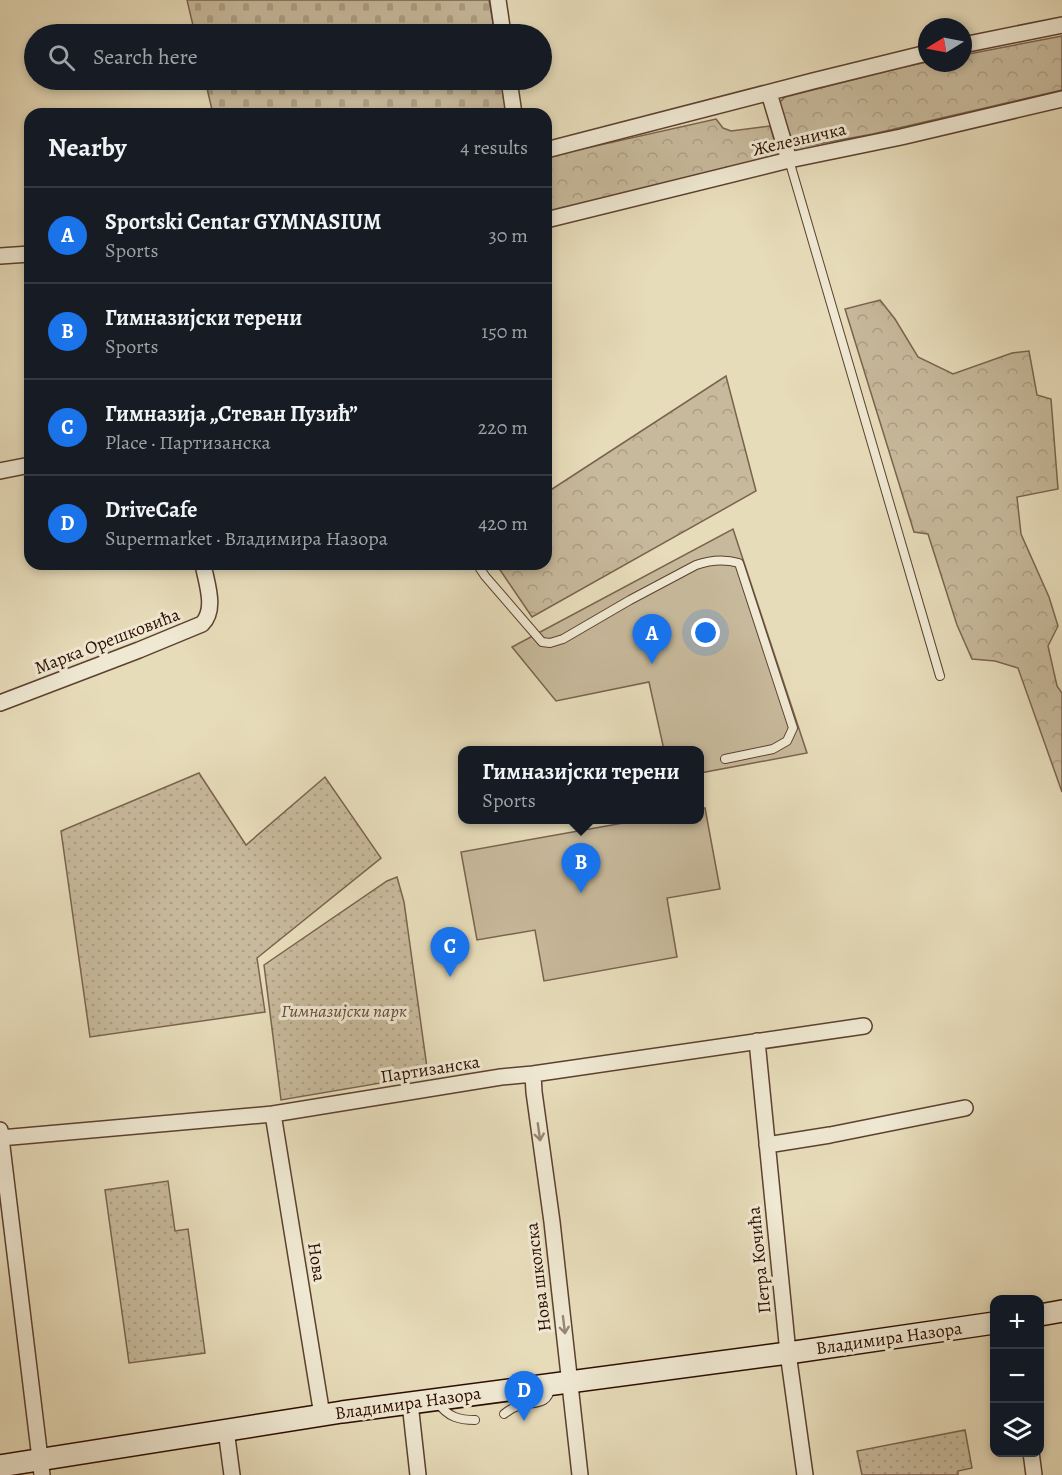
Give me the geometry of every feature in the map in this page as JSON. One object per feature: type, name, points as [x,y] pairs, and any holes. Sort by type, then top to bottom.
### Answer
[{"type":"street","points":[[498,0],[502,24]]},
{"type":"street","points":[[972,43],[1062,25]]},
{"type":"street","points":[[552,148],[918,55]]},
{"type":"street","points":[[510,90],[513,108]]},
{"type":"street","points":[[769,93],[789,160]]},
{"type":"street","name":"Железничка","points":[[552,219],[789,160],[901,137],[1062,99]]},
{"type":"street","points":[[0,256],[24,254]]},
{"type":"street","points":[[0,471],[24,466]]},
{"type":"street","name":"Марка Орешковића","points":[[0,703],[202,624],[210,608],[204,570]]},
{"type":"street","name":"Партизанска","points":[[0,1135],[273,1114],[476,1081],[864,1026]]},
{"type":"street","name":"Петра Кочића","points":[[757,1041],[788,1353],[805,1475]]},
{"type":"street","name":"Нова школска","points":[[533,1074],[552,1222],[560,1383],[580,1475]]},
{"type":"street","points":[[767,1145],[965,1108]]},
{"type":"street","name":"Нова","points":[[273,1114],[322,1415]]},
{"type":"street","points":[[0,1135],[41,1467]]},
{"type":"street","points":[[1044,1314],[1062,1311]]},
{"type":"street","name":"Владимира Назора","points":[[0,1466],[41,1467],[226,1430],[322,1415],[990,1324]]},
{"type":"street","points":[[410,1403],[418,1475]]},
{"type":"street","points":[[226,1430],[232,1475]]},
{"type":"street","points":[[1032,1457],[1034,1475]]},
{"type":"lane","points":[[789,160],[940,676]]},
{"type":"lane","points":[[482,570],[542,642],[550,644],[696,565],[714,561],[739,563],[793,728],[787,741],[773,749],[725,759]]},
{"type":"lane","points":[[504,1414],[515,1407],[543,1401],[549,1392],[560,1383]]},
{"type":"lane","points":[[436,1399],[442,1409],[452,1417],[475,1420]]},
{"type":"green space","points":[[187,0],[489,0],[493,24],[193,24]]},
{"type":"green space","points":[[1062,36],[1062,90],[873,134],[796,148],[779,103],[785,97],[918,64],[918,72],[972,72],[972,53]]},
{"type":"green space","points":[[207,90],[503,90],[506,108],[212,108]]},
{"type":"green space","points":[[716,119],[723,128],[731,131],[770,126],[779,156],[552,211],[552,156]]},
{"type":"green space","points":[[880,300],[895,319],[918,357],[953,374],[1012,353],[1029,351],[1037,395],[1051,399],[1058,489],[1017,497],[1021,534],[1049,597],[1058,626],[1048,646],[1057,686],[1062,693],[1062,792],[1018,668],[995,661],[972,659],[957,625],[928,534],[914,532],[845,309]]},
{"type":"green space","points":[[726,376],[756,491],[532,617],[500,570],[552,570],[552,489]]},
{"type":"green space","points":[[733,529],[807,753],[704,772],[704,746],[663,746],[649,682],[556,701],[512,647]]},
{"type":"green space","points":[[199,773],[246,845],[325,777],[381,858],[257,958],[265,1012],[90,1037],[61,831]]},
{"type":"green space","points":[[704,808],[720,889],[667,898],[677,957],[544,981],[535,930],[477,940],[461,852],[618,824],[704,824]]},
{"type":"green space","name":"Гимназијски парк","points":[[397,877],[404,902],[428,1075],[281,1100],[264,965],[387,881]]},
{"type":"green space","points":[[168,1181],[175,1231],[188,1229],[205,1353],[129,1363],[105,1190]]},
{"type":"green space","points":[[965,1430],[972,1468],[958,1471],[958,1475],[862,1475],[857,1451]]},
{"type":"place","name":"Sportski Centar GYMNASIUM","points":[[652,664]]},
{"type":"place","name":"Гимназијски терени","points":[[581,893]]},
{"type":"place","name":"Гимназија „Стеван Пузић”","points":[[450,977]]},
{"type":"place","name":"DriveCafe","points":[[524,1421]]}]
